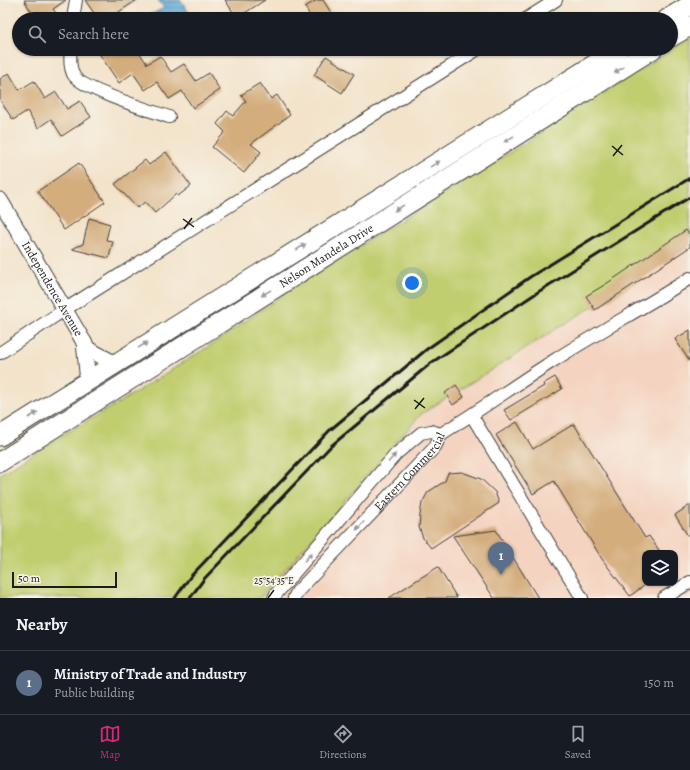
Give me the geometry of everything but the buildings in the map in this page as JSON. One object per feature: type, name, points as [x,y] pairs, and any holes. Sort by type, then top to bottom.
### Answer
[{"type":"main road","points":[[678,12],[690,5]]},
{"type":"main road","points":[[678,33],[690,26]]},
{"type":"main road","name":"Nelson Mandela Drive","points":[[0,436],[88,382],[114,363],[608,56]]},
{"type":"main road","name":"Nelson Mandela Drive","points":[[0,462],[641,56]]},
{"type":"street","points":[[74,12],[76,0]]},
{"type":"street","points":[[537,12],[556,0]]},
{"type":"street","points":[[72,56],[73,74],[77,80],[93,89],[169,117]]},
{"type":"street","points":[[0,353],[64,310],[467,56]]},
{"type":"street","name":"Independence Avenue","points":[[0,200],[84,342],[88,382]]},
{"type":"street","points":[[441,434],[472,416],[553,361],[690,278]]},
{"type":"street","points":[[84,342],[88,349],[114,363]]},
{"type":"street","points":[[472,416],[582,598]]},
{"type":"street","name":"Eastern Commercial","points":[[274,598],[396,454],[421,433],[431,431],[441,434],[435,447],[294,598]]},
{"type":"street","points":[[664,598],[690,582]]},
{"type":"shaded area","points":[[690,245],[690,598],[260,598],[421,414]]},
{"type":"green space","points":[[690,38],[690,245],[421,414],[260,598],[0,598],[0,474],[62,435],[117,404],[214,343],[297,285],[662,56],[678,56],[678,46]]},
{"type":"water","points":[[158,0],[181,0],[189,12],[156,12],[164,8]]},
{"type":"railway","points":[[175,598],[190,577],[330,430],[427,349],[530,277],[690,178]]},
{"type":"railway","points":[[190,598],[204,579],[331,446],[431,363],[538,292],[690,197]]},
{"type":"place","name":"Ministry of Trade and Industry","points":[[501,575]]}]
